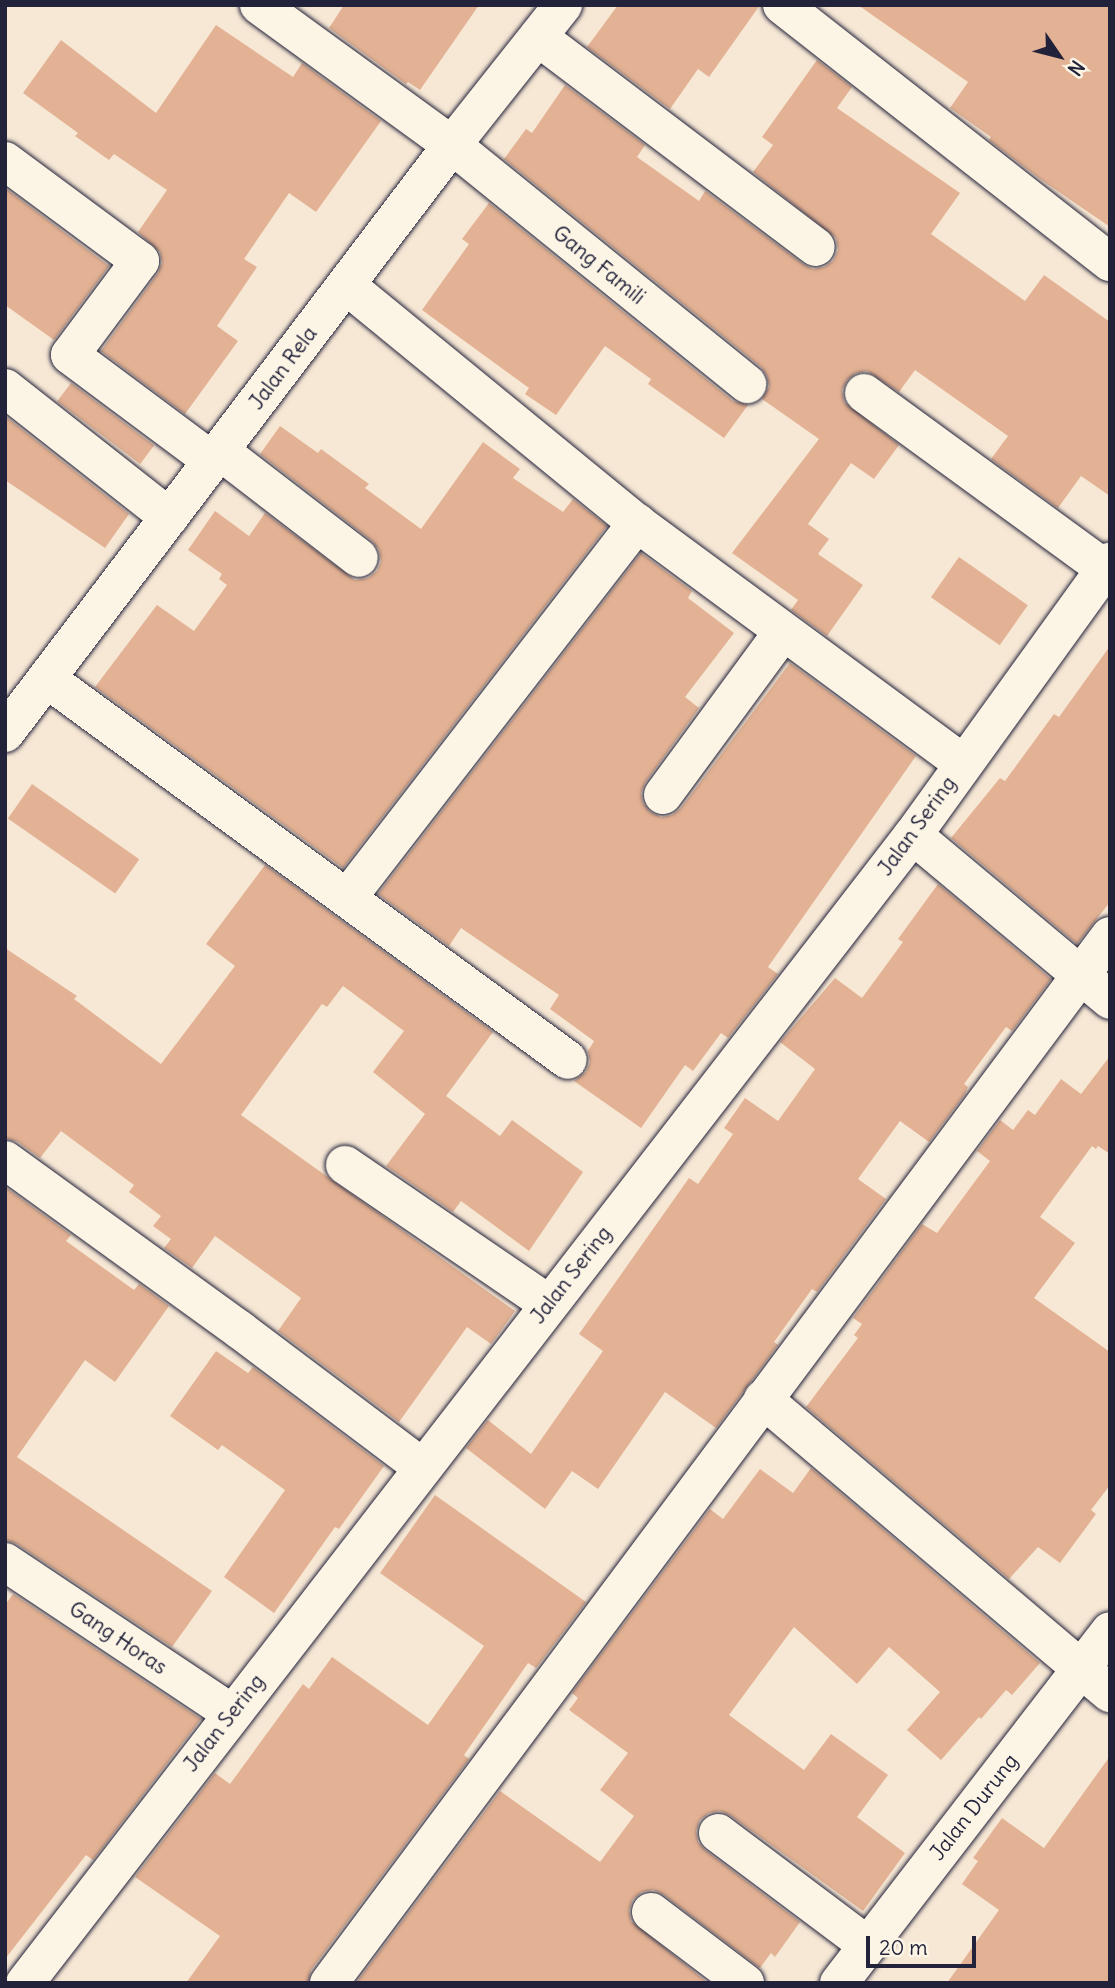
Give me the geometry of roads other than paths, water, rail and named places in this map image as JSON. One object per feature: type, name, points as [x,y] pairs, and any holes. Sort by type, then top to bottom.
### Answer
[{"type":"street","name":"Gang Famili","points":[[259,5],[452,145],[747,384]]},
{"type":"street","name":"Jalan Rela","points":[[5,733],[452,145],[563,5]]},
{"type":"street","points":[[782,5],[1110,262]]},
{"type":"street","points":[[538,37],[816,247]]},
{"type":"street","points":[[5,161],[140,261],[70,355],[359,558]]},
{"type":"street","points":[[346,285],[637,523],[782,633],[963,763]]},
{"type":"street","points":[[5,387],[169,517]]},
{"type":"street","points":[[864,393],[1107,566]]},
{"type":"street","points":[[348,897],[637,523]]},
{"type":"street","name":"Jalan Sering","points":[[25,1983],[231,1713],[913,835],[1107,566]]},
{"type":"street","points":[[663,795],[782,633]]},
{"type":"street","points":[[47,679],[568,1060]]},
{"type":"street","points":[[913,835],[1110,1000]]},
{"type":"street","points":[[329,1983],[1110,936]]},
{"type":"street","points":[[5,1160],[240,1330],[422,1467]]},
{"type":"street","points":[[345,1165],[549,1304]]},
{"type":"street","points":[[763,1399],[1110,1693]]},
{"type":"street","name":"Gang Horas","points":[[5,1562],[231,1713]]},
{"type":"street","name":"Jalan Durung","points":[[839,1983],[1110,1631]]},
{"type":"street","points":[[718,1833],[867,1945]]},
{"type":"street","points":[[651,1912],[745,1983]]}]
